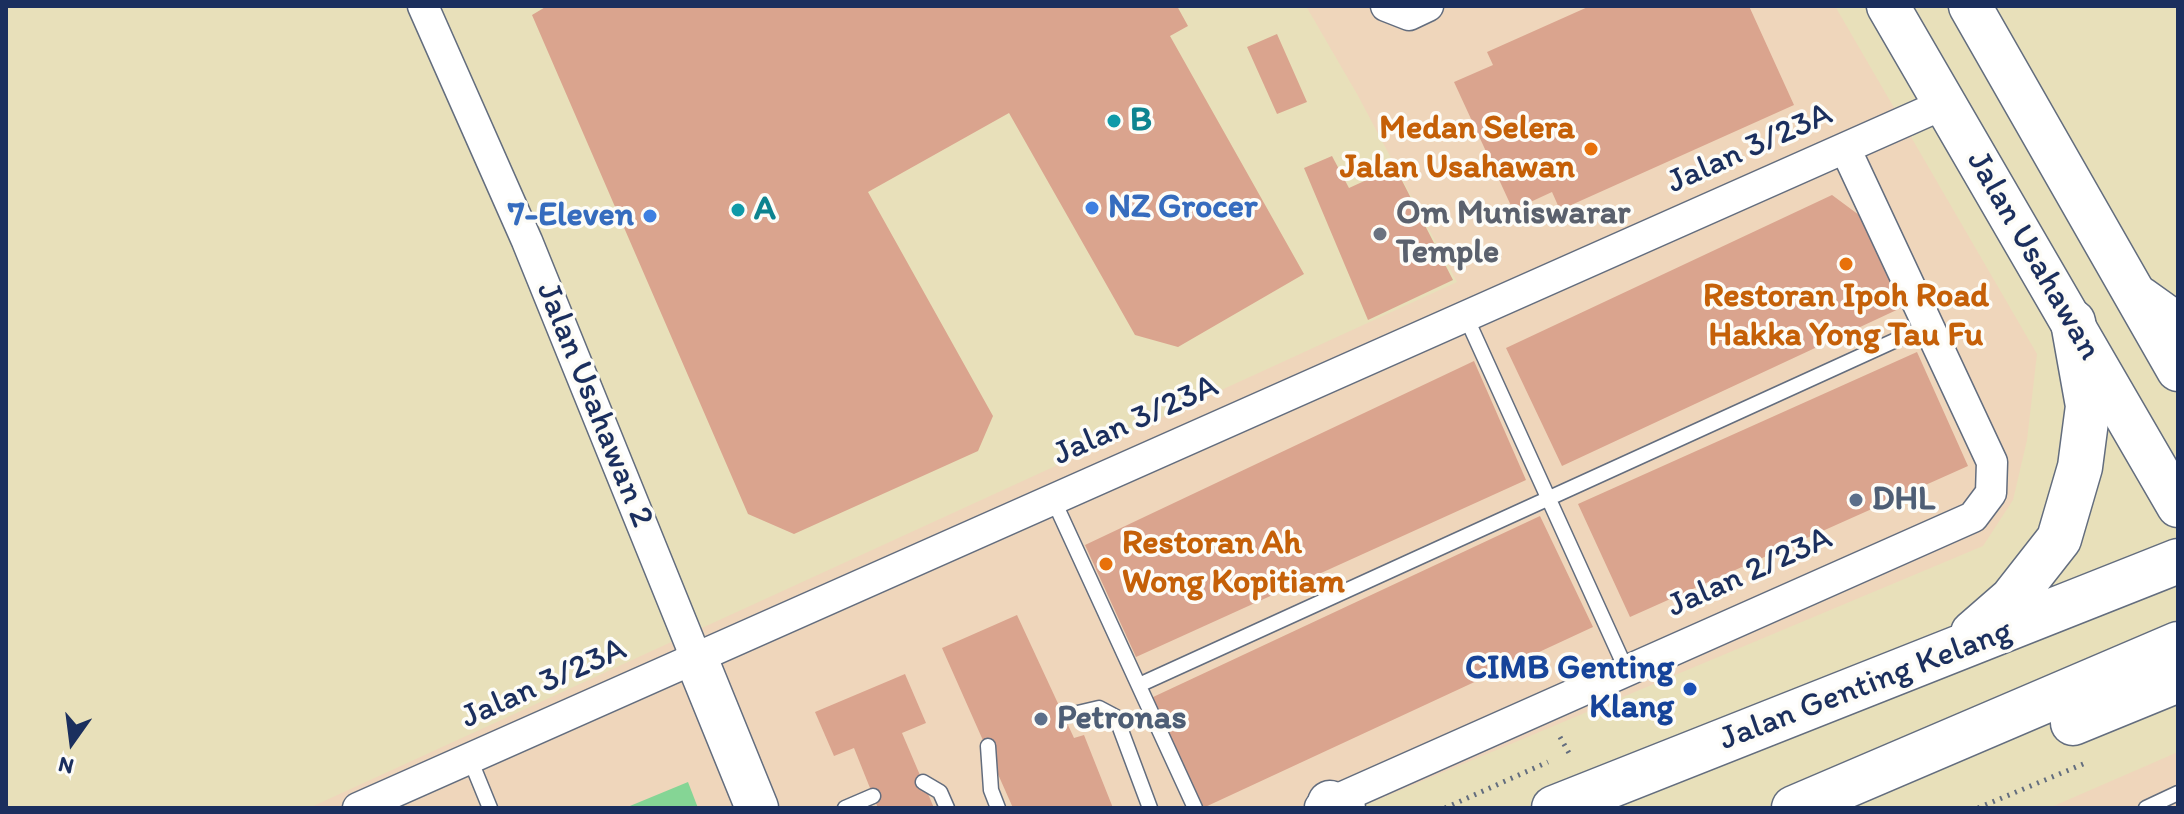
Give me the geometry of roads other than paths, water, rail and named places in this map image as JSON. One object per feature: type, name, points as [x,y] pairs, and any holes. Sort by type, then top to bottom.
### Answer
[{"type":"main road","points":[[2140,299],[2178,326]]},
{"type":"main road","points":[[1950,653],[2012,599],[2059,539],[2080,467],[2088,406],[2073,322]]},
{"type":"main road","name":"Jalan Genting Kelang","points":[[1554,808],[2178,561]]},
{"type":"main road","points":[[1794,808],[2178,644]]},
{"type":"main road","points":[[1872,808],[2178,680]]},
{"type":"street","name":"Jalan Usahawan 2","points":[[423,6],[527,241],[757,808]]},
{"type":"street","name":"Jalan Usahawan","points":[[1888,6],[2178,506]]},
{"type":"street","name":"Jalan Usahawan","points":[[1970,6],[2178,370]]},
{"type":"street","name":"Jalan 3/23A","points":[[358,808],[1944,104]]},
{"type":"street","name":"Jalan 2/23A","points":[[1330,806],[1626,669],[1973,517],[1991,493],[1992,462],[1845,148]]},
{"type":"lane","points":[[1466,317],[1626,669]]},
{"type":"lane","points":[[1139,685],[1929,325]]},
{"type":"lane","points":[[1053,499],[1195,808]]},
{"type":"lane","points":[[1065,716],[1099,708],[1116,717],[1150,808]]},
{"type":"lane","points":[[988,746],[991,790],[998,808]]},
{"type":"lane","points":[[470,759],[490,808]]},
{"type":"lane","points":[[923,782],[940,792],[947,808]]},
{"type":"lane","points":[[2146,808],[2178,793]]},
{"type":"lane","points":[[845,808],[873,796]]},
{"type":"place","name":"B","points":[[1114,121]]},
{"type":"place","name":"Medan Selera Jalan Usahawan","points":[[1591,149]]},
{"type":"place","name":"NZ Grocer","points":[[1092,208]]},
{"type":"place","name":"A","points":[[738,210]]},
{"type":"place","name":"7-Eleven","points":[[650,216]]},
{"type":"place","name":"Om Muniswarar Temple","points":[[1380,234]]},
{"type":"place","name":"Restoran Ipoh Road Hakka Yong Tau Fu","points":[[1846,264]]},
{"type":"place","name":"DHL","points":[[1856,500]]},
{"type":"place","name":"Restoran Ah Wong Kopitiam","points":[[1106,564]]},
{"type":"place","name":"CIMB Genting Klang","points":[[1690,689]]},
{"type":"place","name":"Petronas","points":[[1041,719]]}]
